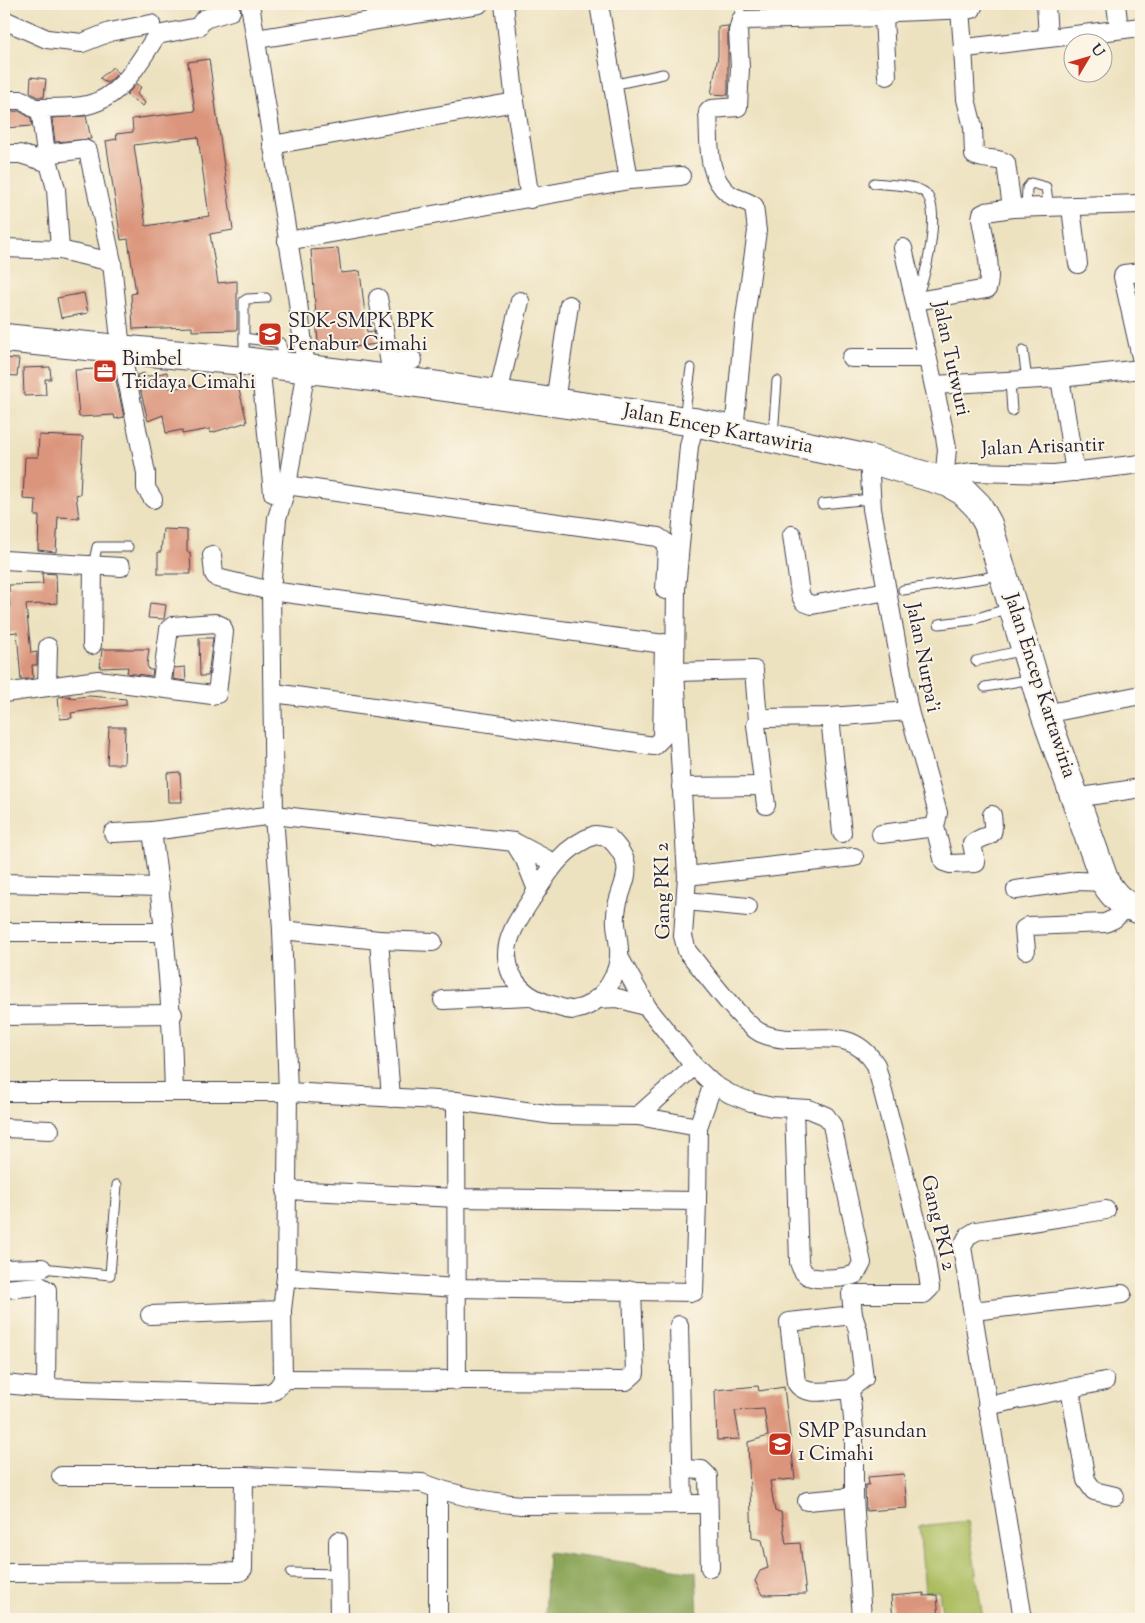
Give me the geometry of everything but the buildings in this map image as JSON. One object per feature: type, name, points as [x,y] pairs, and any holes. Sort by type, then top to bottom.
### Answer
[{"type":"main road","name":"Jalan Encep Kartawiria","points":[[4,338],[121,350],[268,359],[402,373],[498,394],[690,421],[869,459],[947,482],[963,491],[978,506],[988,524],[1045,714],[1105,882],[1116,898],[1134,908]]},
{"type":"street","points":[[4,1384],[46,1388],[271,1394],[278,1389],[283,1379],[282,1310],[286,1277],[288,1092],[282,930],[274,814],[274,693],[271,591],[279,485],[268,359],[287,241],[250,4]]},
{"type":"street","points":[[256,40],[479,4]]},
{"type":"street","points":[[504,4],[514,102],[530,199]]},
{"type":"street","points":[[599,4],[607,39],[612,85],[629,180]]},
{"type":"street","points":[[1046,4],[1048,38]]},
{"type":"street","points":[[1116,4],[1119,30]]},
{"type":"street","points":[[734,431],[744,325],[757,231],[754,206],[745,200],[731,196],[718,182],[712,171],[708,112],[711,109],[738,107],[740,68],[738,31],[740,12],[783,20],[859,10],[884,16],[894,12],[967,7],[963,48],[966,99],[973,127],[974,155],[981,159],[1002,160],[1006,163],[1019,208]]},
{"type":"street","points":[[4,100],[22,100],[34,108],[87,105],[114,94],[134,70],[157,35],[198,27],[204,19],[230,10]]},
{"type":"street","points":[[884,16],[887,76]]},
{"type":"street","points":[[4,20],[47,39],[82,43],[110,32],[151,24]]},
{"type":"street","points":[[963,48],[1141,27]]},
{"type":"street","points":[[272,145],[514,102]]},
{"type":"street","points":[[40,108],[45,153],[84,149],[88,151],[112,262],[121,350],[146,474],[145,484],[153,499]]},
{"type":"street","points":[[4,154],[20,154],[49,162],[56,189],[60,250]]},
{"type":"street","points":[[287,241],[629,180],[681,176]]},
{"type":"street","points":[[916,300],[987,289],[989,283],[982,214],[1019,208],[1071,208],[1141,204]]},
{"type":"street","points":[[1071,208],[1078,264]]},
{"type":"street","points":[[4,248],[60,250],[112,262]]},
{"type":"street","name":"Jalan Tutwuri","points":[[903,248],[916,300],[947,449],[947,482]]},
{"type":"street","points":[[1141,272],[1124,274],[1123,277],[1141,357]]},
{"type":"street","points":[[378,298],[390,363],[402,373]]},
{"type":"street","points":[[498,394],[520,301]]},
{"type":"street","points":[[555,402],[569,304]]},
{"type":"street","points":[[851,358],[928,358]]},
{"type":"street","points":[[268,359],[279,485]]},
{"type":"street","points":[[934,385],[1060,378],[1141,369]]},
{"type":"street","points":[[1060,378],[1075,472]]},
{"type":"street","name":"Gang PKI 2","points":[[690,421],[676,589],[675,672],[688,876],[683,936],[687,951],[751,1027],[772,1036],[847,1040],[860,1047],[873,1060],[925,1254],[930,1288],[924,1294],[851,1304]]},
{"type":"street","name":"Jalan Nurpa'i","points":[[869,459],[871,499],[895,590],[909,711],[938,812],[935,827],[944,862],[950,864],[976,863],[972,844],[992,836],[994,831],[992,815]]},
{"type":"street","name":"Jalan Arisantir","points":[[947,482],[958,474],[973,472],[1075,472],[1141,464]]},
{"type":"street","points":[[274,693],[654,746],[662,738],[667,547],[664,541],[658,537],[279,485]]},
{"type":"street","points":[[792,535],[800,594],[804,602],[812,606],[895,590]]},
{"type":"street","points":[[212,555],[214,574],[217,578],[271,591],[664,644]]},
{"type":"street","points":[[4,560],[121,567]]},
{"type":"street","points":[[92,645],[93,566]]},
{"type":"street","points":[[4,693],[98,680],[161,688],[217,694],[224,632],[222,626],[215,623],[173,626],[169,629],[161,688]]},
{"type":"street","points":[[47,686],[48,647]]},
{"type":"street","points":[[675,672],[754,670],[758,720],[756,725],[766,805]]},
{"type":"street","points":[[1045,714],[1141,695]]},
{"type":"street","points":[[758,720],[763,718],[830,717],[909,711]]},
{"type":"street","points":[[830,717],[842,833]]},
{"type":"street","points":[[681,786],[763,786]]},
{"type":"street","points":[[1075,798],[1141,788]]},
{"type":"street","points":[[113,833],[152,831],[274,814],[514,842],[554,863]]},
{"type":"street","points":[[881,834],[935,827]]},
{"type":"street","points":[[152,831],[160,887],[173,1014],[174,1092]]},
{"type":"street","points":[[595,835],[608,837],[622,852],[627,868],[616,920],[619,957],[614,977],[606,990],[596,999],[574,1010],[543,1003],[517,986],[513,978],[507,954],[513,928],[537,890],[554,863],[583,840],[595,835]]},
{"type":"street","points":[[514,842],[526,860],[537,890]]},
{"type":"street","points":[[688,876],[854,857]]},
{"type":"street","points":[[1016,890],[1076,881],[1105,882]]},
{"type":"street","points":[[4,883],[160,887]]},
{"type":"street","points":[[686,901],[748,907]]},
{"type":"street","points":[[1026,950],[1024,929],[1029,926],[1104,923],[1134,908]]},
{"type":"street","points":[[282,930],[379,940],[433,942]]},
{"type":"street","points":[[4,932],[164,932]]},
{"type":"street","points":[[379,940],[390,1098]]},
{"type":"street","points":[[619,957],[647,1007],[694,1066],[713,1084],[730,1094],[751,1102],[794,1110],[809,1109],[826,1116],[832,1125],[862,1262],[856,1274],[848,1277],[811,1277],[802,1271],[799,1262],[794,1110]]},
{"type":"street","points":[[443,1000],[530,996]]},
{"type":"street","points":[[596,999],[618,998],[647,1007]]},
{"type":"street","points":[[4,1016],[173,1014]]},
{"type":"street","points":[[638,1116],[694,1066]]},
{"type":"street","points":[[286,1277],[457,1288],[694,1292],[698,1127],[713,1084]]},
{"type":"street","points":[[4,1092],[288,1092],[456,1101],[553,1116],[638,1116],[698,1127]]},
{"type":"street","points":[[456,1101],[457,1381]]},
{"type":"street","points":[[4,1128],[50,1130]]},
{"type":"street","points":[[286,1190],[457,1198],[697,1201]]},
{"type":"street","points":[[1023,1619],[962,1247],[968,1236],[976,1231],[1106,1210]]},
{"type":"street","points":[[4,1269],[42,1268]]},
{"type":"street","points":[[4,1289],[40,1286],[47,1290],[46,1388]]},
{"type":"street","points":[[283,1379],[626,1381],[635,1373],[632,1290]]},
{"type":"street","points":[[973,1311],[1122,1294]]},
{"type":"street","points":[[851,1304],[858,1330],[864,1378],[850,1389],[805,1391],[798,1387],[789,1322],[851,1304]]},
{"type":"street","points":[[150,1314],[282,1310]]},
{"type":"street","points":[[680,1325],[684,1504]]},
{"type":"street","points":[[987,1406],[1105,1381]]},
{"type":"street","points":[[850,1389],[854,1429],[854,1497],[862,1619]]},
{"type":"street","points":[[1070,1389],[1086,1480],[1094,1491],[1115,1496]]},
{"type":"street","points":[[683,1469],[706,1472],[708,1476],[710,1568]]},
{"type":"street","points":[[61,1476],[244,1476],[422,1483],[494,1503],[521,1505],[708,1504]]},
{"type":"street","points":[[4,1573],[240,1572],[243,1569],[244,1476]]},
{"type":"street","points":[[438,1489],[438,1619]]},
{"type":"street","points":[[807,1502],[854,1497]]},
{"type":"street","points":[[338,1541],[339,1619]]},
{"type":"lane","points":[[612,85],[663,74]]},
{"type":"lane","points":[[874,183],[924,192],[930,200],[932,232],[926,274],[922,289],[916,300]]},
{"type":"lane","points":[[1019,208],[1031,183],[1046,187],[1049,208]]},
{"type":"lane","points":[[266,298],[247,298],[244,301],[268,359]]},
{"type":"lane","points":[[1012,411],[1023,350]]},
{"type":"lane","points":[[690,421],[691,368]]},
{"type":"lane","points":[[772,439],[775,426],[778,381]]},
{"type":"lane","points":[[822,504],[871,499]]},
{"type":"lane","points":[[93,566],[97,547],[128,547]]},
{"type":"lane","points":[[895,590],[985,578],[1002,572]]},
{"type":"lane","points":[[939,624],[972,620],[1013,607]]},
{"type":"lane","points":[[976,661],[1026,650]]},
{"type":"lane","points":[[985,687],[1034,678]]},
{"type":"lane","points":[[42,1268],[110,1275],[117,1185]]},
{"type":"lane","points":[[291,1573],[339,1574]]},
{"type":"green space","points":[[968,1521],[983,1619],[943,1619],[939,1591],[925,1592],[919,1526]]},
{"type":"green space","points":[[548,1552],[696,1572],[698,1619],[545,1619]]},
{"type":"place","name":"SDK-SMPK BPK Penabur Cimahi","points":[[270,334]]},
{"type":"place","name":"Bimbel Tridaya Cimahi","points":[[105,371]]},
{"type":"place","name":"SMP Pasundan 1 Cimahi","points":[[780,1444]]}]
